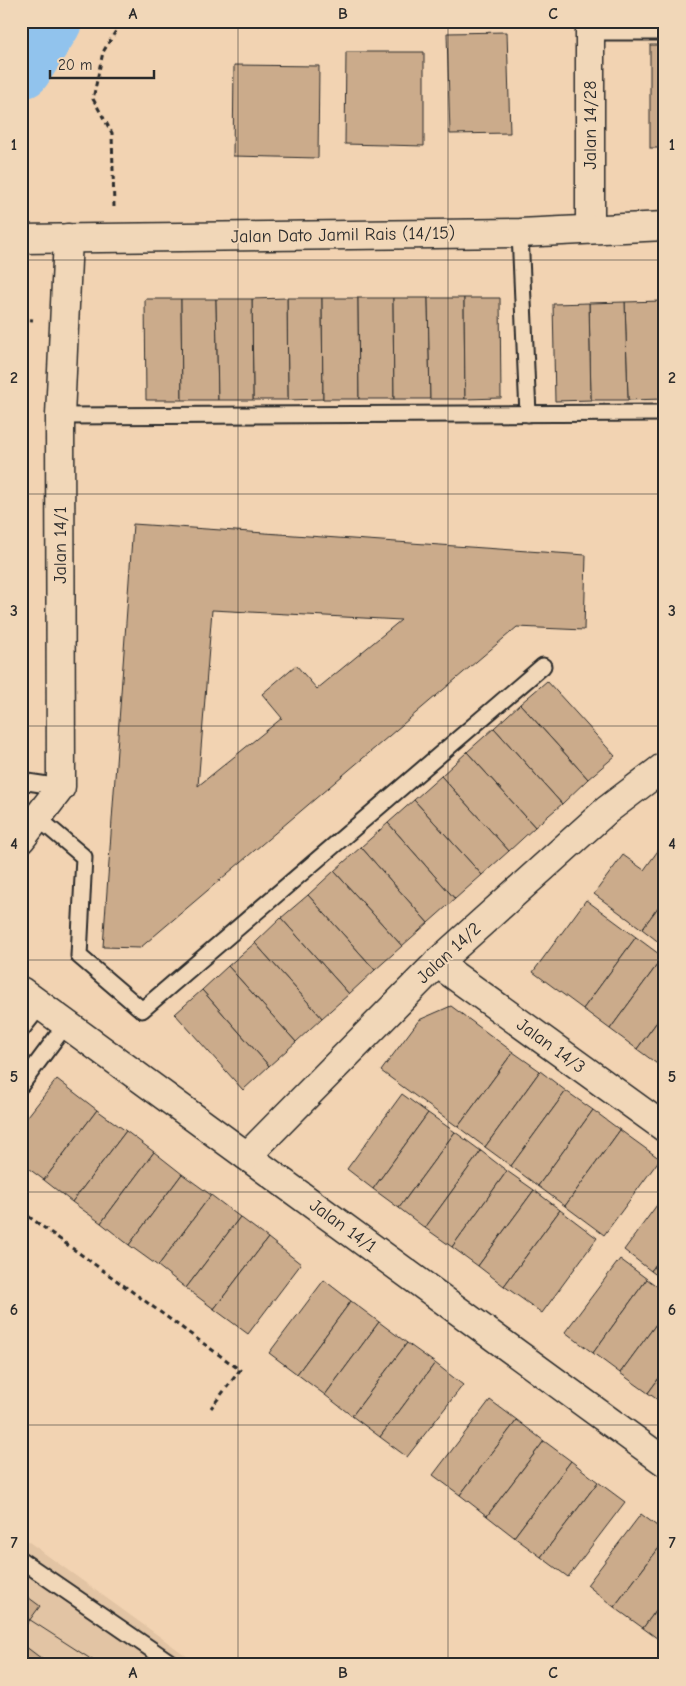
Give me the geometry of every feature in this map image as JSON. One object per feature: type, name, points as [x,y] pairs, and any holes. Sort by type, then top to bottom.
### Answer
[{"type":"street","name":"Jalan 14/28","points":[[590,27],[590,229]]},
{"type":"street","name":"Jalan Dato Jamil Rais (14/15)","points":[[28,239],[520,233],[665,226]]},
{"type":"street","name":"Jalan 14/1","points":[[61,787],[60,416],[68,238]]},
{"type":"street","name":"Jalan 14/2","points":[[247,1156],[436,963],[607,810],[663,769]]},
{"type":"street","points":[[21,840],[61,787]]},
{"type":"street","name":"Jalan 14/3","points":[[436,963],[665,1128]]},
{"type":"street","name":"Jalan 14/1","points":[[31,998],[665,1462]]},
{"type":"lane","points":[[590,27],[665,32]]},
{"type":"lane","points":[[520,233],[528,414]]},
{"type":"lane","points":[[60,416],[665,413]]},
{"type":"lane","points":[[38,818],[84,856],[79,956],[142,1010],[543,666]]},
{"type":"lane","points":[[21,781],[61,787]]},
{"type":"lane","points":[[21,1030],[31,998]]},
{"type":"lane","points":[[21,1085],[67,1024]]},
{"type":"lane","points":[[21,1560],[174,1665]]},
{"type":"path","points":[[114,238],[112,133],[93,99],[103,52],[122,21]]},
{"type":"path","points":[[21,1211],[240,1370],[211,1408]]},
{"type":"shaded area","points":[[21,1536],[44,1553],[199,1665],[21,1665]]},
{"type":"green space","points":[[665,529],[665,740],[662,741]]},
{"type":"building","points":[[507,32],[510,133],[450,134],[447,33]]},
{"type":"building","points":[[650,45],[665,45],[665,148],[650,148]]},
{"type":"building","points":[[346,52],[424,52],[424,146],[345,144]]},
{"type":"building","points":[[234,65],[319,66],[318,158],[233,156]]},
{"type":"building","points":[[287,298],[322,298],[323,399],[288,400]]},
{"type":"building","points":[[287,298],[288,400],[253,400],[252,299]]},
{"type":"building","points":[[322,298],[358,298],[359,399],[323,399]]},
{"type":"building","points":[[358,298],[393,298],[394,399],[359,399]]},
{"type":"building","points":[[393,298],[428,298],[430,399],[394,399]]},
{"type":"building","points":[[428,298],[464,298],[465,399],[430,399]]},
{"type":"building","points":[[464,298],[500,298],[501,398],[465,399]]},
{"type":"building","points":[[145,299],[181,299],[182,400],[146,400]]},
{"type":"building","points":[[181,299],[216,299],[218,400],[182,400]]},
{"type":"building","points":[[216,299],[252,299],[253,400],[218,400]]},
{"type":"building","points":[[662,301],[665,301],[665,399],[664,399]]},
{"type":"building","points":[[662,301],[664,399],[628,400],[625,302]]},
{"type":"building","points":[[625,302],[628,400],[591,400],[589,303]]},
{"type":"building","points":[[589,303],[591,400],[555,401],[553,304]]},
{"type":"building","points":[[133,524],[586,555],[584,630],[517,627],[140,948],[103,947]],"holes":[[[212,610],[401,620],[317,689],[296,665],[262,694],[282,718],[198,786]]]},
{"type":"building","points":[[547,681],[615,756],[588,779],[520,704]]},
{"type":"building","points":[[520,704],[588,779],[562,804],[494,728]]},
{"type":"building","points":[[494,728],[562,804],[535,827],[467,752]]},
{"type":"building","points":[[467,752],[535,827],[509,851],[441,776]]},
{"type":"building","points":[[441,776],[509,851],[482,875],[414,800]]},
{"type":"building","points":[[414,800],[482,875],[455,899],[388,823]]},
{"type":"building","points":[[388,823],[455,899],[428,923],[361,847]]},
{"type":"building","points":[[665,841],[665,898],[642,929],[594,894],[623,855],[644,870]]},
{"type":"building","points":[[361,847],[428,923],[402,946],[334,871]]},
{"type":"building","points":[[334,871],[402,946],[375,970],[308,895]]},
{"type":"building","points":[[308,895],[375,970],[349,994],[281,918]]},
{"type":"building","points":[[665,898],[665,947],[642,929]]},
{"type":"building","points":[[586,900],[636,937],[583,1009],[533,972]]},
{"type":"building","points":[[281,918],[349,994],[322,1018],[255,943]]},
{"type":"building","points":[[636,937],[663,957],[610,1029],[583,1009]]},
{"type":"building","points":[[255,943],[322,1018],[296,1042],[228,966]]},
{"type":"building","points":[[663,957],[665,958],[665,1011],[637,1049],[610,1029]]},
{"type":"building","points":[[228,966],[296,1042],[269,1066],[202,990]]},
{"type":"building","points":[[202,990],[269,1066],[243,1090],[175,1014]]},
{"type":"building","points":[[451,1006],[513,1052],[458,1127],[381,1071],[419,1020]]},
{"type":"building","points":[[665,1011],[665,1068],[664,1069],[637,1049]]},
{"type":"building","points":[[513,1052],[540,1071],[485,1147],[458,1127]]},
{"type":"building","points":[[540,1071],[566,1091],[511,1166],[485,1147]]},
{"type":"building","points":[[57,1079],[97,1110],[44,1180],[21,1163],[21,1125]]},
{"type":"building","points":[[566,1091],[593,1110],[538,1186],[511,1166]]},
{"type":"building","points":[[402,1094],[428,1113],[373,1189],[347,1169]]},
{"type":"building","points":[[97,1110],[126,1131],[72,1202],[44,1180]]},
{"type":"building","points":[[593,1110],[620,1130],[565,1206],[538,1186]]},
{"type":"building","points":[[428,1113],[455,1132],[399,1208],[373,1189]]},
{"type":"building","points":[[620,1130],[660,1159],[604,1235],[565,1206]]},
{"type":"building","points":[[126,1131],[154,1152],[101,1223],[72,1202]]},
{"type":"building","points":[[455,1132],[481,1151],[425,1228],[399,1208]]},
{"type":"building","points":[[481,1151],[507,1171],[452,1247],[425,1228]]},
{"type":"building","points":[[154,1152],[182,1174],[129,1245],[101,1223]]},
{"type":"building","points":[[507,1171],[534,1190],[478,1266],[452,1247]]},
{"type":"building","points":[[182,1174],[211,1195],[158,1266],[129,1245]]},
{"type":"building","points":[[534,1190],[560,1210],[504,1286],[478,1266]]},
{"type":"building","points":[[665,1194],[665,1252],[651,1271],[624,1250]]},
{"type":"building","points":[[211,1195],[240,1217],[186,1288],[158,1266]]},
{"type":"building","points":[[560,1210],[597,1238],[542,1313],[504,1286]]},
{"type":"building","points":[[240,1217],[268,1238],[214,1309],[186,1288]]},
{"type":"building","points":[[268,1238],[301,1264],[248,1334],[214,1309]]},
{"type":"building","points":[[665,1252],[665,1281],[651,1271]]},
{"type":"building","points":[[620,1259],[647,1279],[593,1353],[565,1332]]},
{"type":"building","points":[[647,1279],[665,1292],[665,1312],[620,1373],[593,1353]]},
{"type":"building","points":[[324,1280],[351,1301],[297,1374],[269,1353]]},
{"type":"building","points":[[351,1301],[379,1322],[325,1395],[297,1374]]},
{"type":"building","points":[[665,1312],[665,1370],[648,1393],[620,1373]]},
{"type":"building","points":[[379,1322],[407,1343],[352,1416],[325,1395]]},
{"type":"building","points":[[407,1343],[435,1363],[380,1437],[352,1416]]},
{"type":"building","points":[[435,1363],[463,1385],[407,1457],[380,1437]]},
{"type":"building","points":[[665,1370],[665,1405],[648,1393]]},
{"type":"building","points":[[490,1400],[517,1420],[460,1495],[433,1475]]},
{"type":"building","points":[[517,1420],[544,1441],[487,1516],[460,1495]]},
{"type":"building","points":[[544,1441],[571,1461],[514,1537],[487,1516]]},
{"type":"building","points":[[571,1461],[598,1482],[541,1557],[514,1537]]},
{"type":"building","points":[[598,1482],[625,1502],[568,1577],[541,1557]]},
{"type":"building","points":[[641,1514],[665,1532],[665,1540],[614,1607],[587,1585]]},
{"type":"building","points":[[665,1540],[665,1598],[643,1628],[614,1607]]},
{"type":"building","points":[[21,1592],[40,1606],[21,1632]]},
{"type":"building","points":[[665,1598],[665,1644],[643,1628]]},
{"type":"building","points":[[21,1643],[42,1659],[38,1665],[21,1665]]},
{"type":"waterway","points":[[21,68],[51,21]]},
{"type":"tram line","points":[[21,1614],[100,1665]]},
{"type":"tram line","points":[[21,1658],[30,1665]]}]
